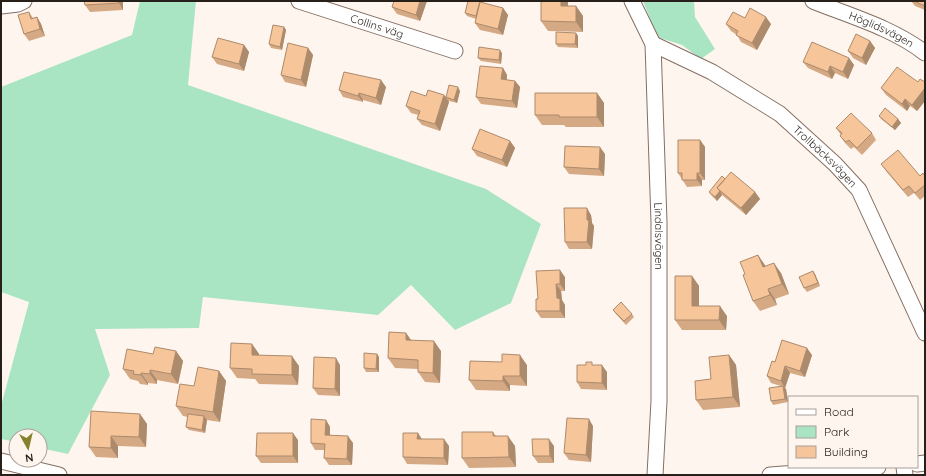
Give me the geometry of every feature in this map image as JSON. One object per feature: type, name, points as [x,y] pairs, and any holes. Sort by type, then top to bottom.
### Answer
[{"type":"street","points":[[1,6],[18,4],[24,1]]},
{"type":"street","name":"Collins väg","points":[[299,1],[455,51]]},
{"type":"street","name":"Lindalsvägen","points":[[632,1],[653,44],[659,222],[659,401],[655,475]]},
{"type":"street","name":"Höglidsvägen","points":[[813,1],[889,32],[913,44],[925,53]]},
{"type":"street","name":"Trollbäcksvägen","points":[[653,44],[712,72],[780,114],[840,169],[860,190],[925,333]]},
{"type":"street","points":[[1,461],[59,475]]},
{"type":"street","points":[[770,475],[864,468]]},
{"type":"green space","points":[[140,1],[196,1],[188,85],[486,189],[541,224],[511,303],[455,330],[411,285],[378,315],[203,297],[199,328],[95,329],[110,375],[68,454],[48,450],[48,428],[8,428],[8,440],[1,439],[1,406],[29,302],[1,292],[1,87],[132,35]]},
{"type":"green space","points":[[643,1],[694,1],[695,17],[715,49],[701,59],[682,45],[657,37]]},
{"type":"building","points":[[84,1],[118,1],[119,3],[85,5]]},
{"type":"building","points":[[394,1],[420,1],[416,15],[392,7]]},
{"type":"building","points":[[468,1],[480,1],[476,16],[465,13]]},
{"type":"building","points":[[541,1],[561,1],[561,6],[576,6],[576,22],[541,21]]},
{"type":"building","points":[[914,1],[925,1],[925,6]]},
{"type":"building","points":[[480,2],[503,8],[498,29],[475,23]]},
{"type":"building","points":[[750,8],[766,17],[752,43],[736,35],[738,31],[726,24],[733,12],[745,18]]},
{"type":"building","points":[[29,12],[31,19],[37,17],[40,29],[24,34],[18,15]]},
{"type":"building","points":[[273,25],[284,27],[280,47],[269,44]]},
{"type":"building","points":[[556,32],[576,33],[575,44],[556,44]]},
{"type":"building","points":[[856,34],[870,41],[862,58],[848,51]]},
{"type":"building","points":[[218,38],[244,45],[239,64],[212,57]]},
{"type":"building","points":[[812,42],[849,58],[843,72],[830,66],[828,72],[803,62]]},
{"type":"building","points":[[288,43],[308,48],[301,80],[281,75]]},
{"type":"building","points":[[479,47],[500,50],[499,60],[478,58]]},
{"type":"building","points":[[480,66],[503,68],[501,79],[515,81],[512,101],[476,97]]},
{"type":"building","points":[[897,67],[918,82],[920,79],[925,82],[925,88],[912,105],[905,99],[902,104],[881,88]]},
{"type":"building","points":[[344,72],[381,80],[376,98],[359,93],[358,96],[339,90]]},
{"type":"building","points":[[449,85],[458,87],[454,100],[446,97]]},
{"type":"building","points":[[428,90],[444,95],[435,124],[417,119],[420,111],[406,106],[411,91],[426,96]]},
{"type":"building","points":[[535,93],[597,93],[597,117],[559,117],[559,115],[535,115]]},
{"type":"building","points":[[885,108],[898,119],[892,127],[879,116]]},
{"type":"building","points":[[851,113],[872,133],[857,148],[849,140],[846,142],[840,136],[842,133],[836,128]]},
{"type":"building","points":[[480,129],[510,141],[502,160],[472,149]]},
{"type":"building","points":[[678,140],[700,140],[700,173],[697,173],[697,180],[682,180],[682,173],[678,173]]},
{"type":"building","points":[[565,146],[600,147],[599,169],[564,167]]},
{"type":"building","points":[[898,150],[920,176],[923,173],[925,176],[925,185],[915,193],[909,186],[903,190],[881,164]]},
{"type":"building","points":[[731,172],[755,192],[741,208],[717,188]]},
{"type":"building","points":[[722,176],[725,179],[717,188],[720,191],[715,197],[709,192]]},
{"type":"building","points":[[564,208],[587,208],[587,220],[589,220],[587,242],[565,242]]},
{"type":"building","points":[[758,255],[763,267],[774,263],[782,284],[768,289],[770,295],[753,301],[743,275],[745,274],[740,262]]},
{"type":"building","points":[[560,270],[560,284],[556,284],[557,298],[560,299],[560,311],[536,311],[536,299],[538,299],[536,271]]},
{"type":"building","points":[[813,271],[818,283],[804,288],[799,277]]},
{"type":"building","points":[[675,276],[692,276],[692,306],[720,306],[719,320],[675,320]]},
{"type":"building","points":[[621,302],[632,314],[624,321],[613,310]]},
{"type":"building","points":[[389,332],[406,333],[406,340],[434,341],[433,373],[418,372],[418,360],[388,358]]},
{"type":"building","points":[[782,340],[807,348],[800,371],[785,366],[781,381],[767,376],[772,361],[775,362]]},
{"type":"building","points":[[231,343],[252,344],[252,355],[292,356],[292,375],[252,374],[252,369],[230,368]]},
{"type":"building","points":[[155,347],[176,351],[171,374],[150,370],[150,374],[141,373],[141,375],[133,374],[134,371],[123,369],[127,349],[153,354]]},
{"type":"building","points":[[364,353],[377,354],[376,369],[364,368]]},
{"type":"building","points":[[502,354],[520,355],[520,376],[503,376],[503,381],[469,380],[470,361],[502,362]]},
{"type":"building","points":[[729,355],[733,397],[696,400],[695,381],[711,379],[709,357]]},
{"type":"building","points":[[314,357],[336,358],[335,389],[313,388]]},
{"type":"building","points":[[586,362],[592,362],[592,365],[602,365],[602,383],[577,382],[577,365],[586,365]]},
{"type":"building","points":[[198,367],[219,371],[213,412],[176,406],[180,384],[194,386]]},
{"type":"building","points":[[783,386],[785,399],[771,401],[769,388]]},
{"type":"building","points":[[91,411],[140,414],[139,437],[111,436],[111,448],[89,447]]},
{"type":"building","points":[[188,414],[204,416],[202,430],[186,427]]},
{"type":"building","points":[[567,418],[589,419],[586,455],[564,453]]},
{"type":"building","points":[[311,419],[326,420],[325,435],[348,436],[347,459],[324,458],[325,444],[311,443]]},
{"type":"building","points":[[462,432],[493,432],[493,436],[508,436],[509,457],[462,458]]},
{"type":"building","points":[[257,433],[293,433],[293,456],[256,456]]},
{"type":"building","points":[[403,433],[418,433],[417,439],[444,439],[444,458],[403,457]]},
{"type":"building","points":[[532,439],[549,439],[550,456],[533,456]]}]
